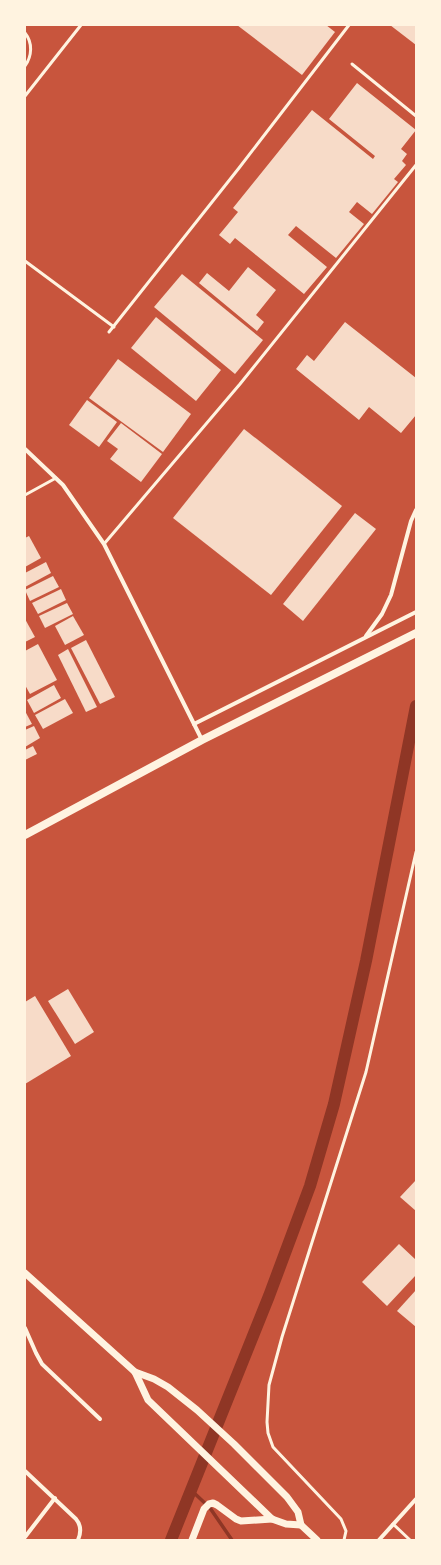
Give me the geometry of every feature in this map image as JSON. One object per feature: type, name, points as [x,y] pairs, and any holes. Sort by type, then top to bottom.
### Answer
[{"type":"main road","points":[[25,835],[202,740],[416,633]]},
{"type":"street","points":[[25,448],[56,478],[76,503],[104,544],[202,740]]},
{"type":"street","points":[[365,638],[382,614],[391,595],[411,521],[416,510]]},
{"type":"street","points":[[194,724],[416,612]]},
{"type":"street","points":[[25,1273],[135,1372],[162,1383],[197,1410],[234,1444],[294,1506],[298,1512],[301,1525],[317,1540]]},
{"type":"street","points":[[25,1328],[42,1364],[100,1419]]},
{"type":"street","points":[[135,1372],[148,1400],[272,1519]]},
{"type":"street","points":[[25,1471],[55,1498],[79,1523],[80,1530],[78,1540]]},
{"type":"street","points":[[25,1537],[55,1498]]},
{"type":"street","points":[[379,1540],[416,1499]]},
{"type":"street","points":[[192,1540],[207,1505],[213,1503],[241,1521],[272,1519],[286,1524],[301,1525]]},
{"type":"lane","points":[[25,96],[81,25]]},
{"type":"lane","points":[[110,332],[349,25]]},
{"type":"lane","points":[[25,34],[30,38],[31,51],[25,66]]},
{"type":"lane","points":[[352,64],[416,116]]},
{"type":"lane","points":[[104,544],[240,384],[416,165]]},
{"type":"lane","points":[[25,261],[114,327]]},
{"type":"lane","points":[[25,495],[56,478]]},
{"type":"lane","points":[[344,1540],[346,1532],[341,1519],[273,1447],[268,1433],[267,1422],[269,1385],[282,1337],[366,1072],[416,852]]},
{"type":"lane","points":[[393,1524],[410,1540]]},
{"type":"building","points":[[237,25],[326,25],[335,32],[302,75]]},
{"type":"building","points":[[390,25],[416,25],[416,45]]},
{"type":"building","points":[[357,83],[416,130],[401,149],[407,154],[402,161],[406,165],[394,179],[398,182],[372,214],[357,202],[349,212],[364,224],[336,258],[296,226],[288,235],[327,267],[304,294],[235,238],[230,244],[219,235],[238,212],[233,208],[312,110],[373,159],[375,156],[329,119]]},
{"type":"building","points":[[248,267],[276,290],[256,315],[264,322],[257,331],[199,283],[207,273],[229,291]]},
{"type":"building","points":[[182,274],[263,340],[235,374],[154,307]]},
{"type":"building","points":[[156,317],[221,370],[196,401],[131,348]]},
{"type":"building","points":[[345,322],[416,378],[416,415],[401,433],[369,407],[359,420],[296,369],[307,355],[314,361]]},
{"type":"building","points":[[118,359],[191,414],[163,452],[89,398]]},
{"type":"building","points":[[87,400],[117,422],[99,447],[69,425]]},
{"type":"building","points":[[121,423],[162,454],[141,482],[110,459],[118,449],[107,441]]},
{"type":"building","points":[[244,429],[342,506],[271,595],[173,518]]},
{"type":"building","points":[[355,513],[376,529],[303,621],[283,604]]},
{"type":"building","points":[[29,536],[41,558],[25,567],[25,538]]},
{"type":"building","points":[[46,562],[51,573],[25,587],[25,573]]},
{"type":"building","points":[[53,576],[59,587],[30,601],[25,590]]},
{"type":"building","points":[[61,589],[66,600],[38,614],[32,603]]},
{"type":"building","points":[[67,603],[73,614],[45,628],[39,616]]},
{"type":"building","points":[[73,616],[84,635],[65,645],[55,626]]},
{"type":"building","points":[[25,619],[35,637],[25,642]]},
{"type":"building","points":[[86,640],[115,697],[100,704],[71,648]]},
{"type":"building","points":[[38,644],[57,680],[30,694],[25,685],[25,651]]},
{"type":"building","points":[[68,649],[97,707],[86,712],[58,655]]},
{"type":"building","points":[[54,685],[61,698],[34,713],[27,700]]},
{"type":"building","points":[[65,699],[73,713],[43,729],[35,715]]},
{"type":"building","points":[[25,711],[32,724],[25,727]]},
{"type":"building","points":[[34,726],[40,738],[25,747],[25,730]]},
{"type":"building","points":[[33,746],[37,754],[25,760],[25,750]]},
{"type":"building","points":[[68,989],[94,1032],[75,1044],[48,1001]]},
{"type":"building","points":[[35,996],[71,1056],[25,1084],[25,1002]]},
{"type":"building","points":[[416,1180],[416,1211],[400,1197]]},
{"type":"building","points":[[399,1244],[416,1260],[416,1275],[387,1306],[362,1282]]},
{"type":"building","points":[[416,1290],[416,1327],[397,1311]]},
{"type":"waterway","points":[[171,1540],[269,1296],[310,1186],[334,1104],[366,961],[416,706]]},
{"type":"waterway","points":[[191,1490],[210,1508],[232,1540]]}]
